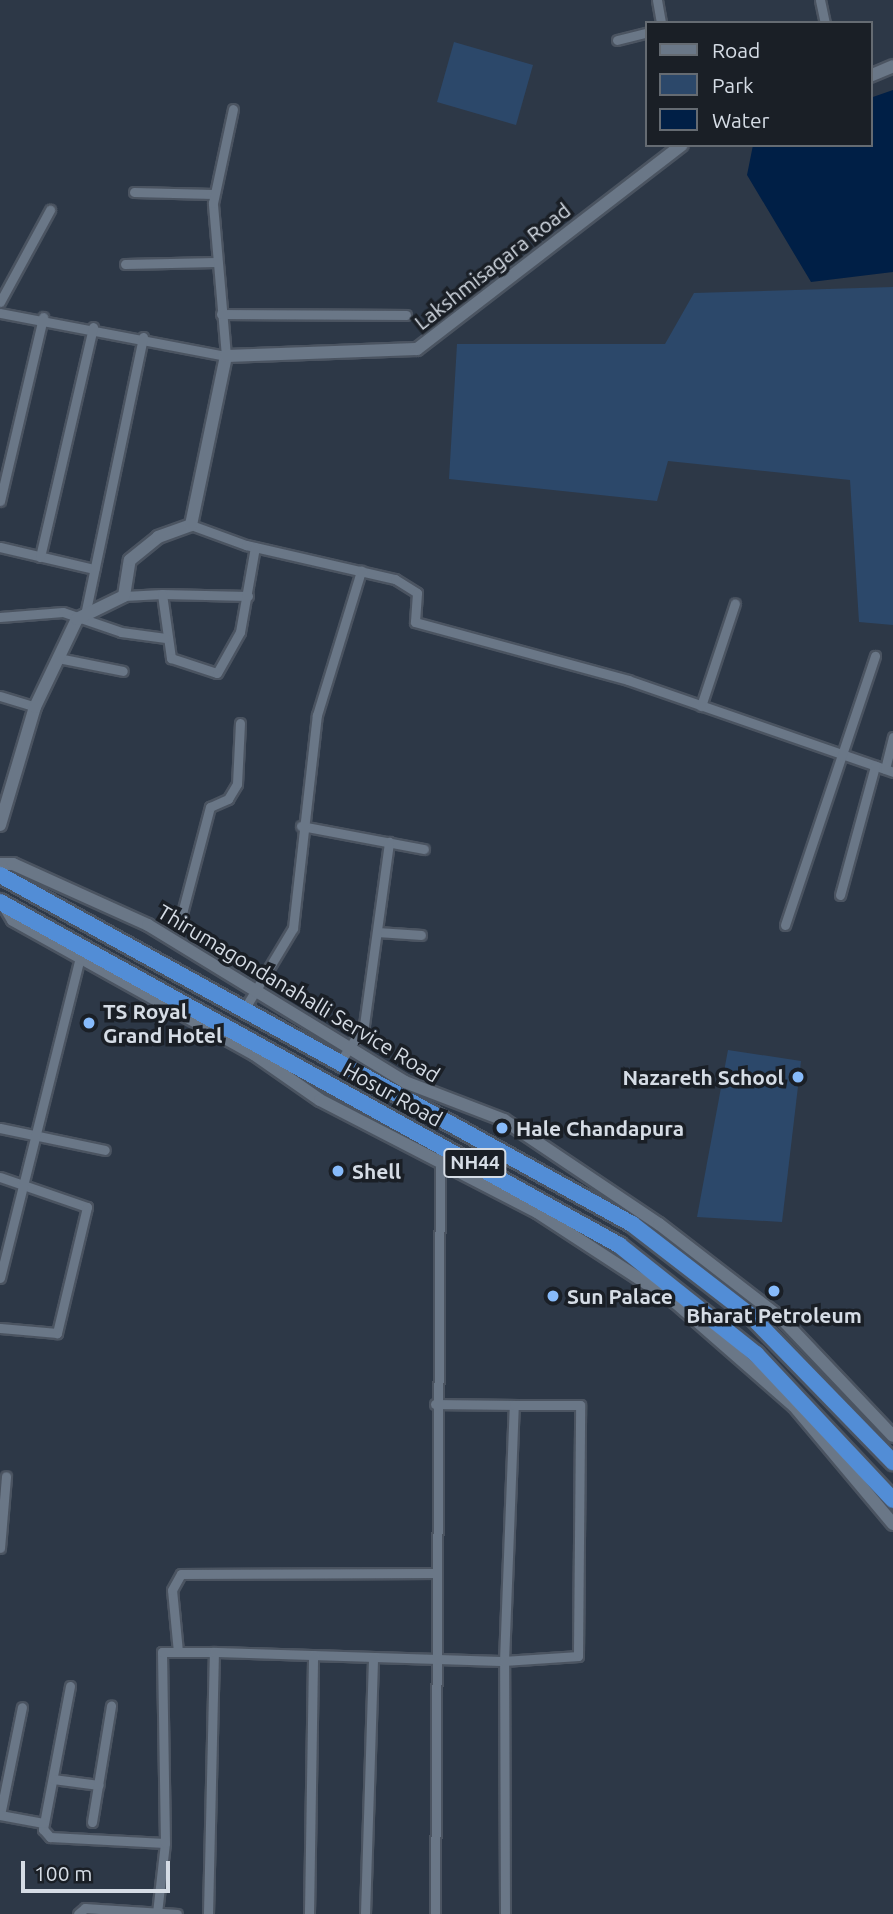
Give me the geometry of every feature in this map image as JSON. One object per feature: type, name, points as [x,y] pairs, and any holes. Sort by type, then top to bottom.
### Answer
[{"type":"highway","name":"Hosur Road","points":[[0,875],[246,1008],[663,1246],[786,1348],[893,1462]]},
{"type":"highway","name":"Hosur Road","points":[[1,902],[619,1245],[756,1354],[893,1500]]},
{"type":"street","points":[[657,0],[661,21]]},
{"type":"street","points":[[820,0],[825,21]]},
{"type":"street","points":[[617,40],[644,33]]},
{"type":"street","points":[[872,75],[893,66]]},
{"type":"street","points":[[191,524],[226,356],[216,262],[213,194],[233,109]]},
{"type":"street","name":"Lakshmisagara Road","points":[[226,356],[417,349],[679,147]]},
{"type":"street","points":[[134,192],[213,194]]},
{"type":"street","points":[[1,299],[50,210]]},
{"type":"street","points":[[125,264],[216,262]]},
{"type":"street","points":[[0,313],[43,317],[226,356]]},
{"type":"street","points":[[222,314],[406,315]]},
{"type":"street","points":[[0,501],[43,317]]},
{"type":"street","points":[[40,557],[93,327]]},
{"type":"street","points":[[0,825],[35,707],[81,617],[94,569],[143,337]]},
{"type":"street","points":[[124,596],[130,560],[159,537],[191,524],[255,547],[395,579],[417,593],[415,622],[701,706],[889,771],[893,737]]},
{"type":"street","points":[[0,547],[94,569]]},
{"type":"street","points":[[162,594],[166,638],[177,663],[217,673],[238,637],[248,596],[255,547]]},
{"type":"street","points":[[246,1008],[293,928],[301,826],[317,715],[361,571]]},
{"type":"street","points":[[81,617],[124,596],[248,596]]},
{"type":"street","points":[[701,706],[735,603]]},
{"type":"street","points":[[0,617],[39,611],[81,617],[166,638]]},
{"type":"street","points":[[785,925],[875,656]]},
{"type":"street","points":[[58,658],[123,671]]},
{"type":"street","points":[[0,696],[35,707]]},
{"type":"street","points":[[180,921],[210,807],[228,799],[237,784],[240,723]]},
{"type":"street","points":[[839,895],[875,766]]},
{"type":"street","points":[[301,826],[425,849]]},
{"type":"street","points":[[340,1062],[364,1025],[389,842]]},
{"type":"street","name":"Thirumagondanahalli Service Road","points":[[0,864],[13,864],[103,903],[259,989],[427,1093],[504,1120],[659,1224],[782,1319],[893,1436]]},
{"type":"street","points":[[1,902],[13,920],[254,1054],[320,1100],[440,1158],[537,1212],[686,1311],[794,1406],[893,1524]]},
{"type":"street","points":[[378,932],[421,935]]},
{"type":"street","points":[[0,1278],[33,1136],[80,956]]},
{"type":"street","points":[[0,1128],[106,1150]]},
{"type":"street","points":[[435,1914],[433,1660],[440,1158]]},
{"type":"street","points":[[0,1177],[23,1182],[87,1207],[57,1333],[0,1328]]},
{"type":"street","points":[[157,1913],[165,1843],[162,1652],[504,1661],[578,1656],[580,1405],[435,1404]]},
{"type":"street","points":[[505,1914],[504,1661],[514,1405]]},
{"type":"street","points":[[0,1548],[6,1476]]},
{"type":"street","points":[[178,1652],[173,1590],[181,1574],[434,1573]]},
{"type":"street","points":[[208,1914],[214,1652]]},
{"type":"street","points":[[309,1914],[313,1654]]},
{"type":"street","points":[[365,1914],[373,1657]]},
{"type":"street","points":[[70,1686],[43,1823],[50,1838],[165,1843]]},
{"type":"street","points":[[92,1822],[111,1706]]},
{"type":"street","points":[[22,1707],[0,1815],[43,1823]]},
{"type":"street","points":[[53,1779],[99,1785]]},
{"type":"street","points":[[78,1914],[85,1908],[177,1914]]},
{"type":"green space","points":[[454,42],[533,65],[516,125],[437,102]]},
{"type":"green space","points":[[893,287],[893,625],[859,622],[850,480],[668,461],[657,501],[449,479],[457,344],[665,344],[694,293]]},
{"type":"green space","points":[[728,1050],[801,1061],[782,1222],[697,1217]]},
{"type":"water","points":[[893,90],[893,272],[811,282],[747,175],[753,147],[872,147],[872,97]]},
{"type":"place","name":"TS Royal Grand Hotel","points":[[89,1023]]},
{"type":"place","name":"Nazareth School","points":[[798,1077]]},
{"type":"place","name":"Hale Chandapura","points":[[502,1128]]},
{"type":"place","name":"Shell","points":[[338,1171]]},
{"type":"place","name":"Bharat Petroleum","points":[[774,1291]]},
{"type":"place","name":"Sun Palace","points":[[553,1296]]}]
